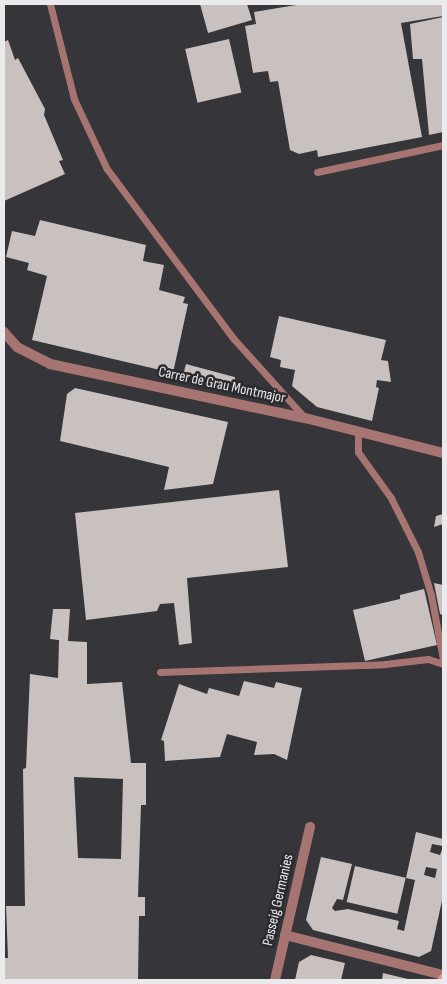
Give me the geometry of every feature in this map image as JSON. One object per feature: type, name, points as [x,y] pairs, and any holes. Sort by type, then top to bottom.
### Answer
[{"type":"street","name":"Carrer de Grau Montmajor","points":[[4,332],[17,347],[50,364],[305,418],[443,454]]},
{"type":"street","name":"Passeig Germanies","points":[[275,980],[310,827]]},
{"type":"street","points":[[285,935],[443,978]]},
{"type":"lane","points":[[50,4],[74,99],[107,169],[233,338],[305,418]]},
{"type":"lane","points":[[317,172],[443,145]]},
{"type":"lane","points":[[358,432],[358,452],[391,498],[418,552],[431,595],[443,659]]},
{"type":"lane","points":[[160,672],[385,664],[428,659],[443,664]]},
{"type":"building","points":[[200,4],[247,4],[252,20],[208,33]]},
{"type":"building","points":[[302,4],[443,4],[443,16],[401,23],[422,137],[318,157],[317,150],[299,154],[290,150],[278,81],[270,82],[268,71],[253,73],[245,26],[256,24],[254,12]]},
{"type":"building","points":[[443,17],[443,132],[429,135],[422,59],[413,59],[410,24]]},
{"type":"building","points":[[229,39],[241,93],[198,103],[185,49]]},
{"type":"building","points":[[8,40],[15,60],[18,58],[45,109],[44,115],[63,160],[59,161],[65,174],[4,201],[4,42]]},
{"type":"building","points":[[40,220],[146,245],[143,261],[164,265],[159,290],[185,297],[183,303],[188,304],[173,373],[32,340],[47,276],[27,270],[29,263],[6,257],[12,231],[35,236]]},
{"type":"building","points":[[279,316],[386,340],[381,360],[388,361],[391,382],[377,380],[376,387],[379,388],[372,421],[317,407],[292,386],[295,370],[280,367],[281,360],[270,357]]},
{"type":"building","points":[[186,364],[235,377],[232,388],[183,375]]},
{"type":"building","points":[[75,388],[228,422],[213,484],[164,490],[169,467],[60,441],[67,394]]},
{"type":"building","points":[[279,490],[288,567],[187,578],[192,643],[179,645],[174,603],[160,604],[157,611],[86,620],[75,513]]},
{"type":"building","points":[[443,514],[443,524],[434,527],[436,516]]},
{"type":"building","points":[[434,583],[443,585],[443,615],[440,614]]},
{"type":"building","points":[[424,589],[437,645],[365,661],[353,610],[400,599],[400,595]]},
{"type":"building","points":[[53,609],[70,609],[68,641],[87,642],[87,684],[122,682],[131,763],[146,763],[146,805],[141,805],[138,897],[145,897],[145,916],[139,916],[138,980],[4,980],[4,958],[8,958],[6,906],[25,906],[23,769],[26,768],[30,674],[58,678],[59,640],[50,639]],"holes":[[[74,777],[123,779],[121,859],[78,858]]]},
{"type":"building","points":[[244,681],[274,688],[276,682],[302,688],[287,760],[274,754],[254,755],[257,742],[227,734],[220,757],[165,761],[164,741],[161,740],[179,684],[207,694],[209,688],[239,696]]},
{"type":"building","points":[[416,832],[443,839],[443,846],[432,844],[430,852],[440,855],[443,847],[443,896],[431,951],[419,957],[313,930],[306,920],[321,857],[352,864],[343,900],[337,899],[332,908],[335,911],[348,909],[399,921],[397,929],[404,931],[415,880],[406,878]],"holes":[[[426,867],[437,869],[435,878],[424,875]]]},
{"type":"building","points":[[355,866],[406,878],[397,914],[347,902]]},
{"type":"building","points":[[311,955],[345,963],[341,980],[295,980],[299,962]]},
{"type":"building","points":[[383,973],[412,980],[382,980]]}]
